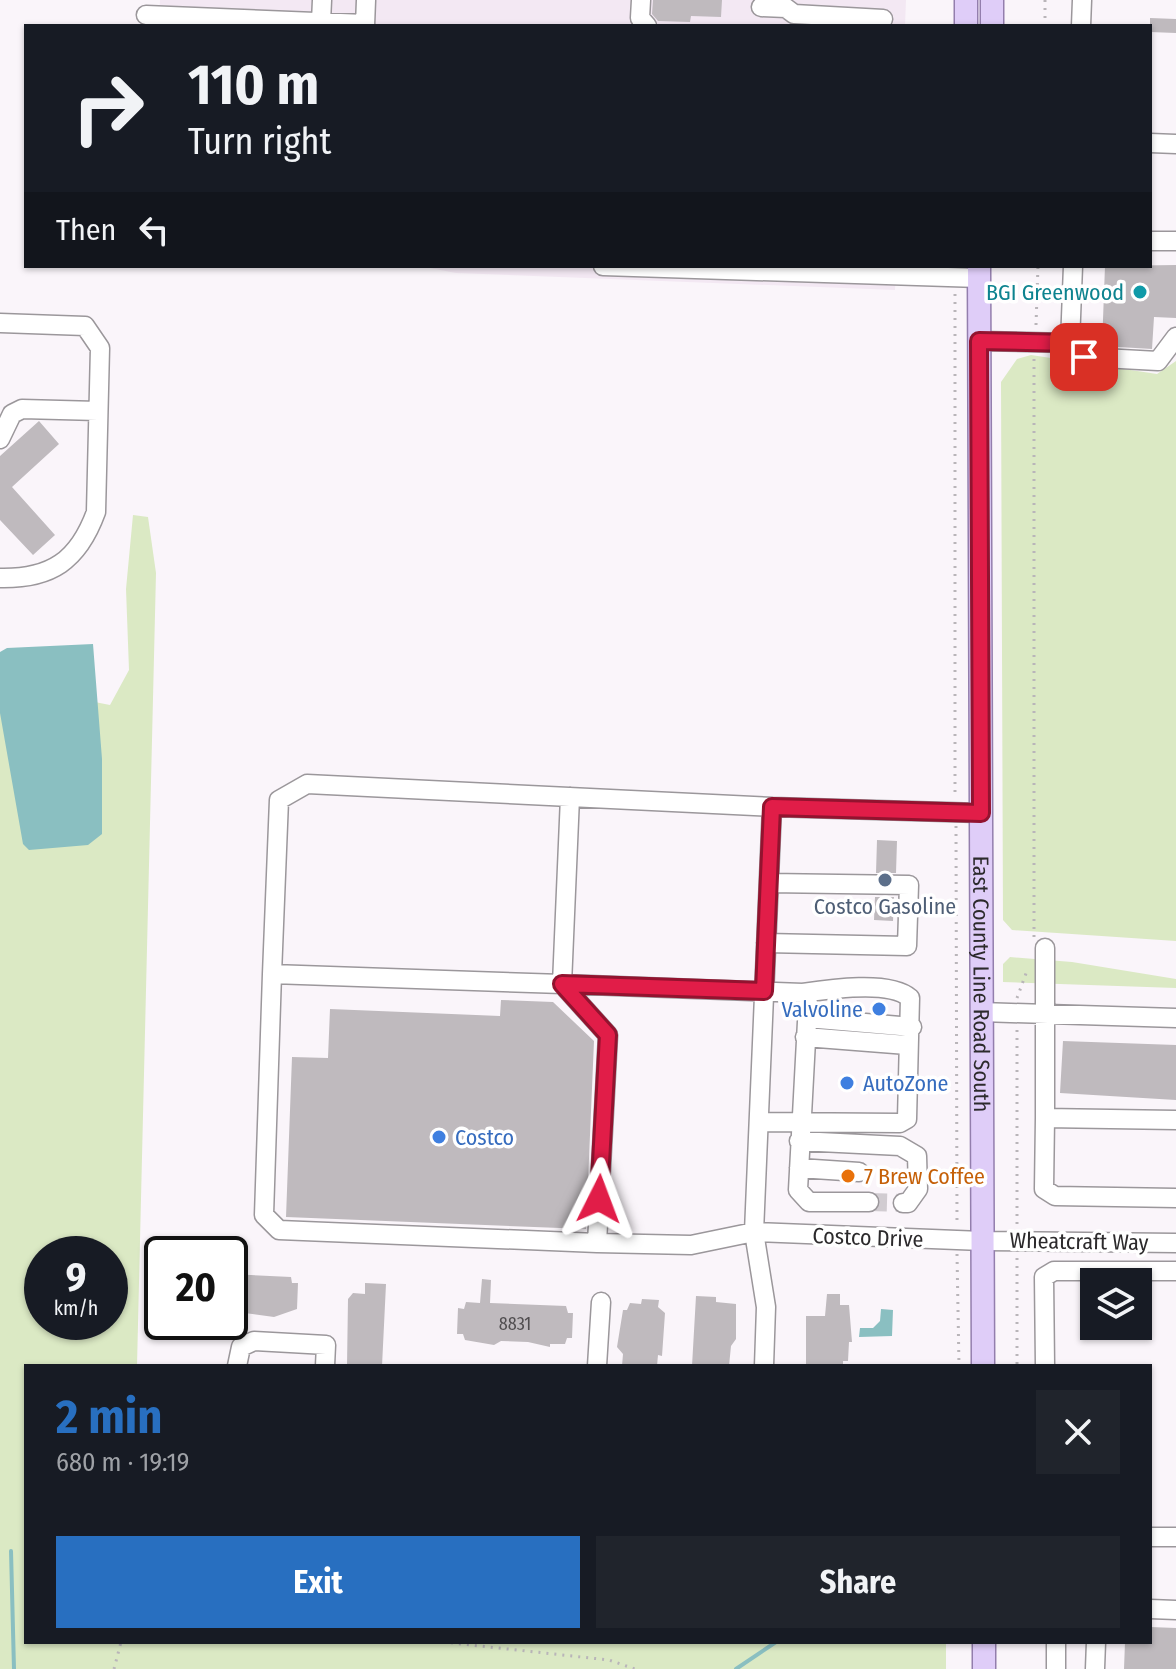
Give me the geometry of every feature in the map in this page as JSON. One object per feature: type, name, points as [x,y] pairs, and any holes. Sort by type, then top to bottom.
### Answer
[{"type":"main road","points":[[966,0],[966,24]]},
{"type":"main road","points":[[992,0],[992,24]]},
{"type":"main road","name":"East County Line Road South","points":[[979,272],[983,1364]]},
{"type":"main road","points":[[984,1644],[984,1669]]},
{"type":"lane","points":[[321,22],[322,0]]},
{"type":"lane","points":[[365,24],[366,0]]},
{"type":"lane","points":[[641,0],[640,18],[645,24]]},
{"type":"lane","points":[[760,24],[761,3],[786,4],[794,14],[884,23],[883,0]]},
{"type":"lane","points":[[1081,24],[1082,0]]},
{"type":"lane","points":[[146,14],[198,9],[350,24]]},
{"type":"lane","points":[[1152,143],[1176,144]]},
{"type":"lane","points":[[1152,241],[1176,241]]},
{"type":"lane","points":[[716,268],[979,272]]},
{"type":"lane","points":[[1070,343],[1073,268]]},
{"type":"lane","points":[[0,323],[85,326],[100,348],[96,512],[88,533],[57,568],[40,575],[0,578]]},
{"type":"lane","points":[[979,341],[1070,343],[1084,357],[1143,363],[1158,361],[1176,337]]},
{"type":"lane","points":[[0,439],[12,414],[22,409],[98,411]]},
{"type":"lane","name":"Costco Drive","points":[[570,797],[307,784],[279,800],[264,1215],[279,1230],[597,1243],[691,1245],[754,1232],[982,1241]]},
{"type":"lane","points":[[597,1243],[608,1035],[562,984],[570,797],[981,813]]},
{"type":"lane","points":[[764,1364],[766,1307],[754,1232],[772,807]]},
{"type":"lane","points":[[766,943],[907,946],[909,885],[769,883]]},
{"type":"lane","points":[[1036,950],[1045,1013],[1044,1189],[1055,1196],[1176,1198]]},
{"type":"lane","points":[[272,974],[803,993],[835,989],[902,991],[910,998],[907,1119],[900,1123],[759,1122]]},
{"type":"lane","points":[[803,993],[808,1003],[798,1190],[809,1202],[869,1202]]},
{"type":"lane","points":[[981,1012],[1176,1018]]},
{"type":"lane","points":[[807,1018],[909,1036]]},
{"type":"lane","points":[[805,1037],[909,1036]]},
{"type":"lane","points":[[1045,1118],[1176,1120]]},
{"type":"lane","points":[[799,1141],[900,1146],[909,1151],[917,1156],[918,1189],[908,1203],[903,1203]]},
{"type":"lane","points":[[799,1168],[859,1172]]},
{"type":"lane","name":"Wheatcraft Way","points":[[982,1241],[1176,1243]]},
{"type":"lane","points":[[1045,1364],[1044,1277],[1054,1271],[1176,1271]]},
{"type":"lane","points":[[597,1364],[601,1302]]},
{"type":"lane","points":[[237,1364],[241,1347],[254,1341],[326,1345],[325,1364]]},
{"type":"lane","points":[[1152,1537],[1176,1537]]},
{"type":"lane","points":[[1152,1609],[1176,1610]]},
{"type":"lane","points":[[1056,1644],[1056,1669]]},
{"type":"lane","points":[[1095,1669],[1096,1644]]},
{"type":"path","points":[[1045,0],[1045,24]]},
{"type":"path","points":[[1017,1364],[1016,1000],[1036,950],[1035,342],[1038,268]]},
{"type":"path","points":[[114,1669],[120,1644]]},
{"type":"path","points":[[461,1644],[609,1660],[635,1669]]},
{"type":"shaded area","points":[[160,0],[906,0],[905,24],[159,24]]},
{"type":"shaded area","points":[[430,268],[896,268],[895,290],[456,273]]},
{"type":"green space","points":[[1031,355],[1157,374],[1176,361],[1176,941],[1012,930],[1003,920],[1001,382],[1017,359]]},
{"type":"green space","points":[[133,515],[148,517],[156,573],[137,1364],[24,1364],[24,1644],[946,1644],[946,1669],[0,1669],[0,691],[54,694],[110,705],[129,670],[126,589]]},
{"type":"green space","points":[[1010,957],[1072,962],[1176,979],[1176,988],[1003,982],[1003,964]]},
{"type":"water","points":[[93,644],[102,759],[102,834],[88,845],[29,850],[23,844],[0,713],[0,652],[7,648]]},
{"type":"water","points":[[881,1309],[893,1310],[892,1336],[859,1337],[860,1328],[873,1328],[880,1321]]},
{"type":"building","points":[[653,0],[722,0],[721,17],[691,16],[690,22],[658,21],[652,14]]},
{"type":"building","points":[[1150,18],[1176,19],[1176,33],[1152,32]]},
{"type":"building","name":"BGI Greenwood","points":[[1152,265],[1176,265],[1176,318],[1154,317],[1152,349],[1102,346],[1105,268],[1152,268]]},
{"type":"building","points":[[39,421],[59,444],[12,487],[55,535],[33,555],[0,520],[0,456]]},
{"type":"building","points":[[877,840],[897,841],[896,873],[876,873]]},
{"type":"building","points":[[875,897],[894,897],[893,921],[874,920]]},
{"type":"building","name":"Costco","points":[[501,1000],[553,1002],[594,1041],[586,1229],[286,1217],[292,1057],[328,1058],[330,1009],[500,1016]]},
{"type":"building","points":[[1063,1041],[1176,1045],[1176,1100],[1060,1093]]},
{"type":"building","points":[[248,1275],[291,1277],[292,1283],[298,1283],[297,1309],[274,1317],[248,1313]]},
{"type":"building","points":[[482,1279],[491,1280],[490,1303],[566,1306],[568,1313],[573,1313],[572,1338],[567,1338],[565,1344],[550,1344],[550,1347],[528,1342],[501,1341],[494,1345],[465,1340],[463,1334],[457,1334],[458,1308],[464,1309],[466,1302],[480,1303]]},
{"type":"building","points":[[365,1283],[386,1284],[382,1364],[347,1364],[348,1299],[353,1293],[365,1294]]},
{"type":"building","points":[[827,1294],[840,1294],[840,1305],[849,1305],[852,1342],[849,1342],[848,1361],[843,1361],[843,1364],[806,1364],[806,1316],[825,1316]]},
{"type":"building","points":[[696,1296],[716,1297],[716,1302],[736,1304],[736,1339],[731,1346],[729,1364],[692,1364]]},
{"type":"building","points":[[642,1299],[659,1300],[658,1307],[665,1313],[662,1356],[658,1355],[657,1364],[622,1364],[623,1354],[617,1347],[623,1310],[627,1310],[630,1303],[641,1304]]},
{"type":"building","points":[[1152,1627],[1176,1628],[1176,1669],[1124,1669],[1125,1644],[1152,1644]]},
{"type":"waterway","points":[[11,1551],[14,1669]]},
{"type":"waterway","points":[[736,1669],[773,1644]]},
{"type":"tunnel","points":[[869,1202],[903,1203]]},
{"type":"place","name":"BGI Greenwood","points":[[1140,292]]},
{"type":"place","name":"Costco Gasoline","points":[[885,880]]},
{"type":"place","name":"Valvoline","points":[[879,1009]]},
{"type":"place","name":"AutoZone","points":[[847,1083]]},
{"type":"place","name":"Costco","points":[[439,1137]]},
{"type":"place","name":"7 Brew Coffee","points":[[848,1176]]},
{"type":"route","points":[[599,1199],[608,1035],[562,984],[764,991],[772,807],[981,813],[979,341],[1070,343],[1084,357]]}]
